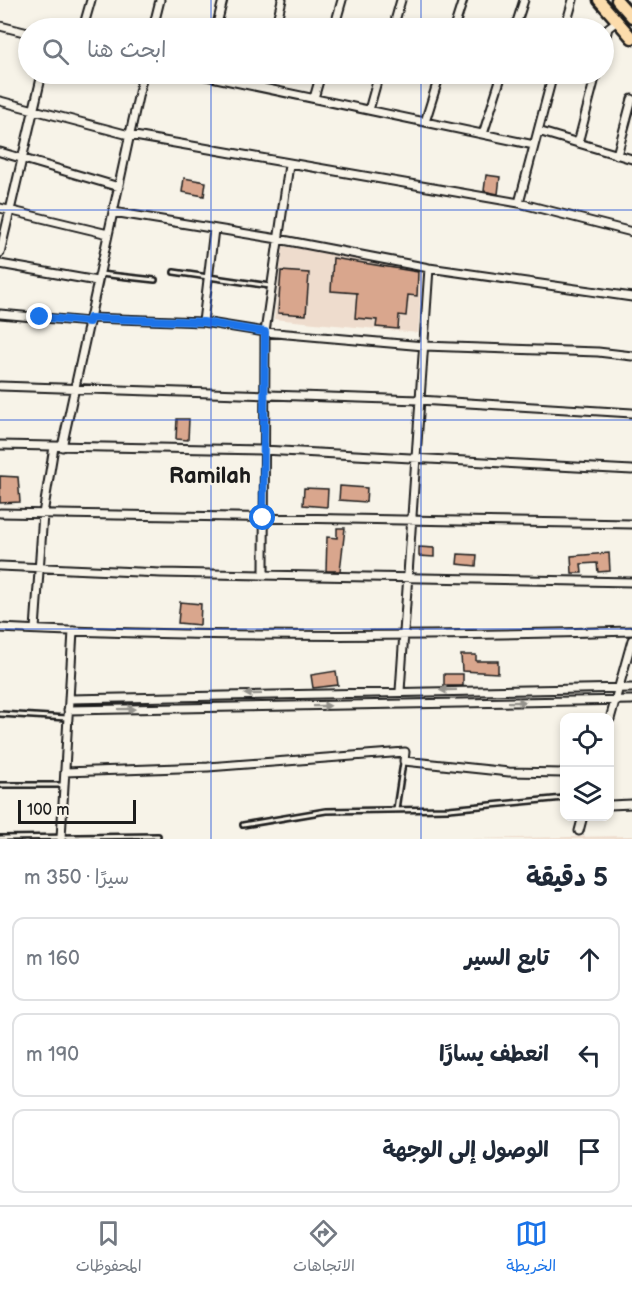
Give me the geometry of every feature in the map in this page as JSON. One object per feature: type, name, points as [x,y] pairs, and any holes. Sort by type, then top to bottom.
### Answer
[{"type":"main road","points":[[599,0],[632,38]]},
{"type":"main road","points":[[617,0],[632,17]]},
{"type":"street","points":[[86,18],[91,0]]},
{"type":"street","points":[[156,18],[160,0]]},
{"type":"street","points":[[218,18],[223,0]]},
{"type":"street","points":[[278,18],[282,0]]},
{"type":"street","points":[[337,18],[342,0]]},
{"type":"street","points":[[396,18],[401,0]]},
{"type":"street","points":[[457,18],[463,0]]},
{"type":"street","points":[[518,18],[523,0]]},
{"type":"street","points":[[568,18],[573,0]]},
{"type":"street","points":[[0,26],[18,30]]},
{"type":"street","points":[[0,253],[40,84]]},
{"type":"street","points":[[35,629],[43,514],[74,390],[141,84]]},
{"type":"street","points":[[247,84],[534,145]]},
{"type":"street","points":[[314,98],[318,84]]},
{"type":"street","points":[[369,110],[377,84]]},
{"type":"street","points":[[425,122],[437,84]]},
{"type":"street","points":[[483,134],[499,84]]},
{"type":"street","points":[[519,203],[550,84]]},
{"type":"street","points":[[578,143],[593,84]]},
{"type":"street","points":[[617,155],[632,99]]},
{"type":"street","points":[[0,101],[129,135],[289,165],[519,203],[632,232]]},
{"type":"street","points":[[538,131],[632,159]]},
{"type":"street","points":[[0,152],[119,187]]},
{"type":"street","points":[[264,575],[265,332],[289,165]]},
{"type":"street","points":[[0,208],[108,234]]},
{"type":"street","points":[[113,212],[278,239],[429,268],[632,297]]},
{"type":"street","points":[[203,322],[214,229]]},
{"type":"street","points":[[0,264],[98,278]]},
{"type":"street","points":[[400,691],[429,268]]},
{"type":"street","points":[[0,314],[89,320],[203,322],[265,332],[424,346],[598,352],[632,356]]},
{"type":"street","points":[[0,386],[419,400],[632,413]]},
{"type":"street","points":[[0,445],[263,450],[632,470]]},
{"type":"street","points":[[0,513],[632,524]]},
{"type":"street","points":[[0,566],[408,579],[632,582]]},
{"type":"street","points":[[0,627],[73,631],[404,637],[632,631]]},
{"type":"street","points":[[62,838],[73,631]]},
{"type":"street","points":[[611,713],[632,640]]},
{"type":"street","points":[[69,699],[632,688]]},
{"type":"street","points":[[68,714],[632,700]]},
{"type":"street","points":[[64,772],[208,767],[405,752],[404,761],[509,772],[560,773]]},
{"type":"street","points":[[614,805],[632,804]]},
{"type":"street","points":[[579,831],[582,821]]},
{"type":"lane","points":[[174,272],[272,287]]},
{"type":"lane","points":[[98,278],[155,280]]},
{"type":"lane","points":[[0,714],[68,714]]},
{"type":"lane","points":[[396,809],[404,761]]},
{"type":"lane","points":[[0,785],[64,785]]},
{"type":"lane","points":[[243,825],[326,811],[449,809],[560,798]]},
{"type":"lane","points":[[0,838],[158,836]]},
{"type":"shaded area","points":[[283,246],[423,266],[418,333],[274,319]]},
{"type":"shaded area","points":[[632,836],[632,839],[464,839],[572,837]]},
{"type":"building","points":[[486,175],[500,177],[498,194],[484,191]]},
{"type":"building","points":[[184,178],[206,182],[204,196],[182,192]]},
{"type":"building","points":[[333,258],[418,272],[417,296],[408,295],[406,316],[399,315],[398,329],[376,327],[377,320],[355,318],[357,293],[331,291]]},
{"type":"building","points":[[281,271],[309,273],[306,315],[278,313]]},
{"type":"building","points":[[177,419],[189,419],[188,440],[176,439]]},
{"type":"building","points":[[0,476],[18,477],[20,502],[0,503]]},
{"type":"building","points":[[340,486],[367,488],[366,502],[339,500]]},
{"type":"building","points":[[304,488],[328,489],[327,507],[303,505]]},
{"type":"building","points":[[337,528],[345,528],[340,571],[326,571],[327,537],[337,538]]},
{"type":"building","points":[[419,547],[434,548],[434,557],[419,556]]},
{"type":"building","points":[[609,553],[610,571],[598,572],[597,563],[581,564],[582,573],[572,573],[571,556]]},
{"type":"building","points":[[458,554],[477,555],[476,566],[457,564]]},
{"type":"building","points":[[180,602],[201,604],[200,625],[178,623]]},
{"type":"building","points":[[461,655],[476,655],[476,661],[498,661],[498,673],[462,671]]},
{"type":"building","points":[[336,671],[338,685],[313,688],[311,675]]},
{"type":"building","points":[[444,674],[463,674],[463,686],[444,686]]},
{"type":"district","name":"Ramilah","points":[[210,476]]},
{"type":"route","points":[[40,317],[89,322],[90,318],[203,322],[265,332],[263,518]]}]
